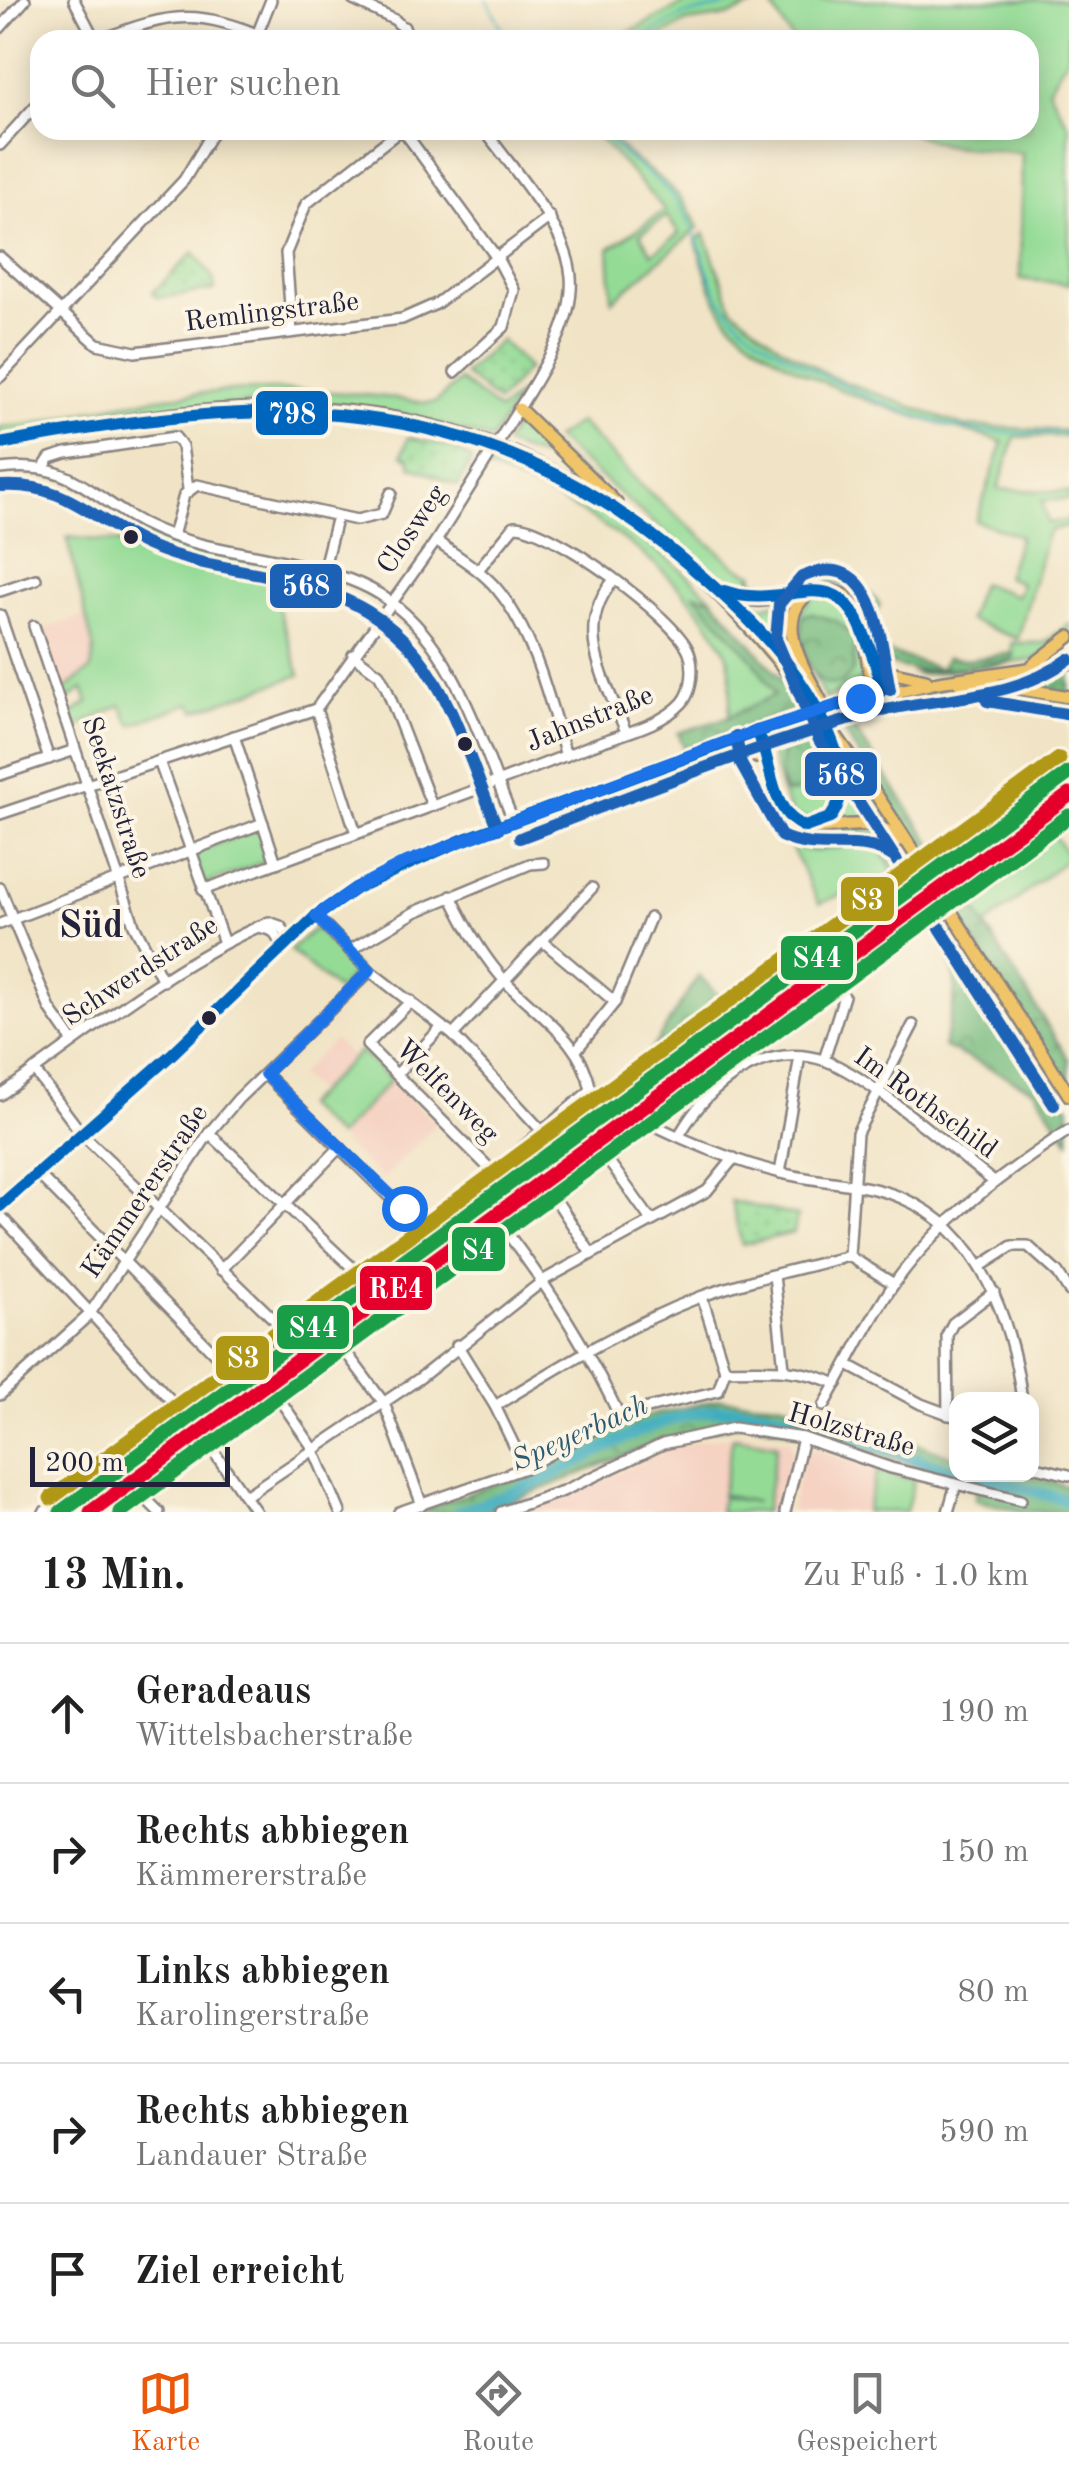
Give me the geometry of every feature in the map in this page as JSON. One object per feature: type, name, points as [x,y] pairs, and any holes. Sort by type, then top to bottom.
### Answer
[{"type":"main road","points":[[0,444],[181,413],[274,408],[344,411],[408,421],[484,442],[549,468],[622,510],[714,586],[751,624],[815,705],[1069,1095]]},
{"type":"main road","points":[[519,409],[600,484],[622,510]]},
{"type":"main road","points":[[714,586],[757,603],[812,591],[834,591],[851,601],[877,668],[876,693]]},
{"type":"main road","points":[[812,591],[794,610],[793,638],[835,733]]},
{"type":"main road","points":[[1028,668],[1069,638]]},
{"type":"main road","points":[[867,644],[876,693]]},
{"type":"main road","points":[[0,1206],[316,916],[356,888],[406,862],[701,751],[876,693],[1069,663]]},
{"type":"main road","points":[[877,668],[938,682],[993,684],[1069,697]]},
{"type":"main road","points":[[805,827],[836,814],[845,788],[815,705]]},
{"type":"main road","points":[[762,753],[784,722]]},
{"type":"main road","points":[[755,732],[785,814],[818,830],[873,823],[913,850]]},
{"type":"main road","points":[[701,751],[762,753]]},
{"type":"street","points":[[0,28],[25,0]]},
{"type":"street","points":[[74,0],[92,30]]},
{"type":"street","points":[[259,30],[271,0]]},
{"type":"street","points":[[355,0],[407,30]]},
{"type":"street","points":[[133,30],[190,14],[236,30]]},
{"type":"street","points":[[0,145],[30,112]]},
{"type":"street","points":[[0,126],[9,134]]},
{"type":"street","points":[[0,376],[184,180],[208,140]]},
{"type":"street","points":[[292,332],[286,253],[306,204],[389,140]]},
{"type":"street","points":[[409,140],[510,278],[512,307],[494,339],[455,372]]},
{"type":"street","points":[[492,140],[550,217]]},
{"type":"street","name":"Remlingstraße","points":[[0,257],[98,344],[124,352],[402,320],[424,312],[550,217]]},
{"type":"street","name":"Closweg","points":[[316,709],[436,540],[519,409],[567,318],[572,272],[568,250],[550,217]]},
{"type":"street","points":[[44,467],[50,458],[66,453],[178,438],[188,489],[172,536]]},
{"type":"street","points":[[0,469],[44,467],[81,481],[123,514],[172,536],[323,571],[391,601],[446,666],[465,699],[514,822]]},
{"type":"street","points":[[188,489],[216,487],[362,520],[377,518],[388,506],[391,492]]},
{"type":"street","points":[[323,571],[337,516]]},
{"type":"street","name":"Jahnstraße","points":[[203,890],[566,756],[663,718],[683,702],[692,678],[689,652],[669,624],[592,563],[523,526],[504,533],[478,570]]},
{"type":"street","points":[[436,540],[478,570],[500,592],[522,630],[566,756]]},
{"type":"street","points":[[0,592],[36,580]]},
{"type":"street","points":[[613,581],[600,596],[590,634],[626,732]]},
{"type":"street","points":[[0,615],[49,759]]},
{"type":"street","name":"Seekatzstraße","points":[[34,626],[138,937],[162,981]]},
{"type":"street","points":[[353,655],[379,674],[386,687],[432,806]]},
{"type":"street","points":[[0,814],[316,709],[356,833]]},
{"type":"street","points":[[234,736],[276,862]]},
{"type":"street","points":[[0,774],[75,750]]},
{"type":"street","points":[[159,761],[224,943]]},
{"type":"street","points":[[0,924],[263,824]]},
{"type":"street","points":[[350,950],[451,896],[530,864],[544,864]]},
{"type":"street","points":[[0,888],[50,1009],[73,1042]]},
{"type":"street","points":[[453,1035],[545,943],[592,888]]},
{"type":"street","points":[[451,896],[468,931],[506,982],[578,1048],[591,1090],[734,1158],[780,1172],[901,1197],[942,1226],[981,1266],[994,1292],[1017,1359],[1021,1392]]},
{"type":"street","points":[[316,916],[370,970],[453,1035],[541,1130]]},
{"type":"street","points":[[578,1048],[615,1002],[650,918]]},
{"type":"street","points":[[276,923],[287,943]]},
{"type":"street","name":"Schwerdstraße","points":[[2,1089],[224,943],[259,926],[276,923],[304,927]]},
{"type":"street","name":"Schwerdstraße","points":[[259,926],[287,943]]},
{"type":"street","points":[[545,943],[615,1002]]},
{"type":"street","name":"Kämmererstraße","points":[[0,1395],[89,1315],[209,1133],[370,970]]},
{"type":"street","points":[[824,1060],[844,996]]},
{"type":"street","name":"Welfenweg","points":[[411,1001],[367,1045],[492,1172]]},
{"type":"street","points":[[849,1256],[857,1132],[913,1026]]},
{"type":"street","points":[[397,1074],[442,1027]]},
{"type":"street","points":[[780,1172],[800,1056]]},
{"type":"street","name":"Im Rothschild","points":[[680,1134],[711,1092],[748,1066],[800,1056],[824,1060],[875,1092],[994,1182]]},
{"type":"street","points":[[34,1070],[82,1134],[284,1330]]},
{"type":"street","points":[[265,1074],[420,1227]]},
{"type":"street","points":[[0,1215],[178,1408],[492,1172],[591,1090]]},
{"type":"street","points":[[824,1406],[894,1284],[942,1226],[994,1182],[1069,1130]]},
{"type":"street","points":[[209,1133],[358,1272]]},
{"type":"street","points":[[222,1270],[340,1146]]},
{"type":"street","points":[[247,1495],[384,1404],[544,1280],[707,1191],[734,1158]]},
{"type":"street","points":[[607,1159],[650,1220]]},
{"type":"street","points":[[36,1172],[230,1369]]},
{"type":"street","points":[[556,1200],[590,1252]]},
{"type":"street","points":[[93,1512],[495,1216],[544,1280],[588,1350],[619,1415]]},
{"type":"street","points":[[981,1266],[1012,1246],[1028,1246],[1057,1272],[1069,1291]]},
{"type":"street","points":[[495,1406],[588,1350],[702,1296],[849,1256],[894,1284]]},
{"type":"street","points":[[774,1275],[784,1368]]},
{"type":"street","points":[[951,1392],[947,1335],[953,1323],[994,1292]]},
{"type":"street","points":[[399,1512],[525,1468],[619,1415],[718,1391],[725,1370],[702,1296]]},
{"type":"street","points":[[333,1335],[384,1404],[422,1505]]},
{"type":"street","points":[[457,1345],[495,1406],[525,1468]]},
{"type":"street","points":[[848,1365],[949,1415]]},
{"type":"street","points":[[725,1370],[784,1368],[810,1372],[836,1384]]},
{"type":"street","points":[[269,1384],[313,1448],[340,1512]]},
{"type":"street","name":"Holzstraße","points":[[501,1512],[694,1435],[746,1428],[803,1438],[1021,1500]]},
{"type":"street","points":[[200,1432],[256,1512]]},
{"type":"street","points":[[785,1512],[803,1438]]},
{"type":"street","points":[[1039,1468],[1069,1475]]},
{"type":"street","points":[[131,1484],[158,1512]]},
{"type":"street","points":[[948,1512],[956,1484]]},
{"type":"street","points":[[44,1512],[76,1488]]},
{"type":"shaded area","points":[[84,616],[94,650],[91,669],[63,691],[42,630]]},
{"type":"shaded area","points":[[1069,766],[1069,786],[1022,821],[631,1105],[620,1099]]},
{"type":"shaded area","points":[[334,1039],[351,1057],[317,1092],[298,1075]]},
{"type":"shaded area","points":[[391,1080],[436,1123],[382,1180],[337,1137]]},
{"type":"shaded area","points":[[607,1108],[621,1115],[190,1432],[79,1512],[51,1512]]},
{"type":"shaded area","points":[[738,1434],[790,1440],[792,1452],[778,1512],[520,1512],[581,1491],[672,1446]]},
{"type":"shaded area","points":[[815,1449],[877,1471],[866,1512],[790,1512],[805,1455]]},
{"type":"green space","points":[[691,0],[767,0],[729,16],[687,22],[672,30],[633,30]]},
{"type":"green space","points":[[768,0],[1069,0],[1069,55],[1048,89],[1069,126],[1069,284],[1020,279],[1022,153],[944,145],[930,140],[1039,140],[1039,30],[787,30]]},
{"type":"green space","points":[[601,140],[614,140],[666,183],[689,209],[698,228],[612,301],[609,249],[665,210]],"holes":[[[667,216],[679,234],[652,254],[640,234]]]},
{"type":"green space","points":[[704,233],[732,308],[780,346],[832,377],[963,426],[1069,431],[1069,436],[1015,437],[998,489],[1069,492],[1069,499],[1042,501],[1048,523],[1069,520],[1069,527],[1051,530],[1046,537],[1018,639],[968,620],[981,583],[1017,596],[1021,583],[1006,577],[1020,536],[976,521],[1003,442],[861,398],[762,348],[734,325],[715,297],[696,241]]},
{"type":"green space","points":[[194,252],[213,278],[215,290],[157,298],[152,293]]},
{"type":"green space","points":[[501,340],[528,368],[498,402],[464,374]]},
{"type":"green space","points":[[460,380],[499,411],[522,392],[491,440],[399,415],[304,403],[190,410],[0,439],[0,427],[165,397],[276,390],[350,393],[425,403],[436,402]]},
{"type":"green space","points":[[519,420],[598,486],[549,460],[504,444]]},
{"type":"green space","points":[[579,422],[643,487],[736,566],[753,574],[744,593],[723,583],[555,438]]},
{"type":"green space","points":[[408,437],[454,448],[472,460],[458,486],[411,466],[409,458],[402,455]]},
{"type":"green space","points":[[498,453],[611,516],[688,575],[712,598],[695,595],[754,661],[775,695],[729,717],[731,682],[727,655],[680,588],[622,538],[590,517],[488,469]]},
{"type":"green space","points":[[140,531],[192,548],[263,561],[300,675],[195,711],[191,703],[131,725],[121,705],[75,728],[71,715],[88,702],[83,689],[67,700],[63,691],[91,669],[94,650],[67,537],[133,544]]},
{"type":"green space","points":[[753,574],[757,590],[822,579],[853,584],[880,605],[875,612],[884,651],[940,669],[895,665],[882,655],[868,610],[860,596],[843,585],[809,583],[753,596],[744,593]]},
{"type":"green space","points":[[694,594],[712,598],[804,706],[685,749],[678,733],[729,717],[775,695],[754,661]]},
{"type":"green space","points":[[797,596],[790,617],[815,698],[734,600],[764,606]]},
{"type":"green space","points":[[813,596],[829,597],[850,611],[856,622],[865,679],[825,699],[797,639],[796,618]]},
{"type":"green space","points":[[810,613],[837,621],[855,638],[853,671],[842,684],[827,685],[809,664],[802,625],[803,616]]},
{"type":"green space","points":[[1069,624],[1069,634],[1034,660],[914,673],[1012,660],[1012,643],[1044,643]]},
{"type":"green space","points":[[1013,653],[1014,657],[994,664],[940,669],[947,657],[968,660]]},
{"type":"green space","points":[[1069,669],[1069,694],[978,679]]},
{"type":"green space","points":[[978,688],[1069,702],[1069,709],[980,693],[914,703],[911,694]]},
{"type":"green space","points":[[911,694],[914,703],[851,724],[934,847],[984,829],[933,871],[832,713]]},
{"type":"green space","points":[[813,720],[834,762],[837,796],[835,808],[803,819],[786,802],[774,765],[773,750],[780,734],[800,722],[784,746],[782,789],[789,793],[821,787],[825,752],[819,736],[807,722]]},
{"type":"green space","points":[[807,722],[824,743],[828,780],[821,788],[785,793],[780,771],[783,752],[791,735]]},
{"type":"green space","points":[[827,731],[894,829],[864,819],[825,826],[843,804],[846,793],[844,769]]},
{"type":"green space","points":[[767,808],[804,833],[852,826],[885,833],[921,880],[905,891],[882,851],[870,843],[821,849],[796,846],[776,827]]},
{"type":"green space","points":[[1036,810],[1069,857],[984,927],[951,871]]},
{"type":"green space","points":[[262,827],[272,859],[204,885],[192,852]]},
{"type":"green space","points":[[870,843],[882,851],[893,873],[819,904],[791,846],[815,851]]},
{"type":"green space","points":[[951,871],[1069,1060],[1069,1089],[936,881]]},
{"type":"green space","points":[[924,890],[1069,1108],[1069,1141],[1035,1090],[943,1046],[955,983],[948,953],[913,898]]},
{"type":"green space","points":[[315,928],[357,969],[338,991],[290,950]]},
{"type":"green space","points":[[699,975],[735,1013],[660,1069],[650,1052]]},
{"type":"green space","points":[[360,1051],[391,1080],[337,1137],[304,1106]]},
{"type":"green space","points":[[731,1201],[797,1216],[794,1233],[742,1245]]},
{"type":"green space","points":[[719,1399],[783,1403],[817,1414],[830,1410],[949,1455],[949,1475],[826,1438],[746,1422],[658,1442],[486,1512],[416,1512],[529,1472],[619,1423]]},
{"type":"green space","points":[[733,1437],[777,1445],[765,1512],[719,1512],[722,1497],[756,1502],[722,1495]]},
{"type":"green space","points":[[877,1471],[914,1480],[906,1512],[866,1512]]},
{"type":"green space","points":[[1039,1478],[1069,1487],[1069,1512],[1024,1512],[975,1500],[978,1484],[971,1482],[1039,1482]]},
{"type":"waterway","points":[[487,0],[503,30]]},
{"type":"waterway","points":[[656,30],[681,16],[753,0]]},
{"type":"waterway","points":[[609,140],[679,204],[693,229],[718,295],[745,326],[772,346],[842,385],[950,426],[988,432],[1069,433]]},
{"type":"waterway","name":"Speyerbach","points":[[458,1512],[523,1489],[643,1430],[696,1413],[723,1410],[751,1410],[804,1420],[949,1469]]},
{"type":"waterway","name":"Speyerbach","points":[[1001,1482],[1069,1501]]},
{"type":"transit line","name":"798","points":[[0,444],[187,417],[275,412],[362,418],[446,433],[528,462],[609,505],[689,565],[768,640],[815,706],[837,755],[841,788],[830,818],[805,827],[793,820],[778,799],[757,731]]},
{"type":"transit line","name":"568","points":[[1,486],[45,490],[152,547],[204,563],[292,581],[340,597],[378,618],[407,643],[430,673],[465,744],[498,829]]},
{"type":"transit line","name":"568","points":[[890,690],[878,626],[860,587],[846,575],[827,571],[802,577],[779,604],[776,639],[819,740],[1054,1105]]},
{"type":"transit line","name":"798","points":[[724,591],[747,596],[823,592],[838,597],[851,610],[863,632],[877,669],[880,692]]},
{"type":"transit line","name":"568","points":[[520,838],[778,742],[865,715],[1022,684],[1069,659]]},
{"type":"transit line","name":"798","points":[[0,1206],[171,1055],[316,916],[356,888],[462,840],[753,733],[880,692]]},
{"type":"transit line","name":"568","points":[[987,701],[1066,714]]},
{"type":"transit line","name":"568","points":[[736,736],[741,764],[781,836],[810,844],[867,846],[894,857]]},
{"type":"transit line","name":"S3","points":[[51,1498],[1059,759]]},
{"type":"transit line","name":"S44","points":[[61,1512],[1069,773]]},
{"type":"transit line","name":"RE4","points":[[91,1512],[1069,795]]},
{"type":"transit line","name":"S4","points":[[120,1512],[1069,816]]},
{"type":"district","name":"Süd","points":[[91,927]]},
{"type":"route","points":[[404,1208],[265,1074],[370,970],[316,916],[356,888],[406,862],[739,737],[860,698]]}]
